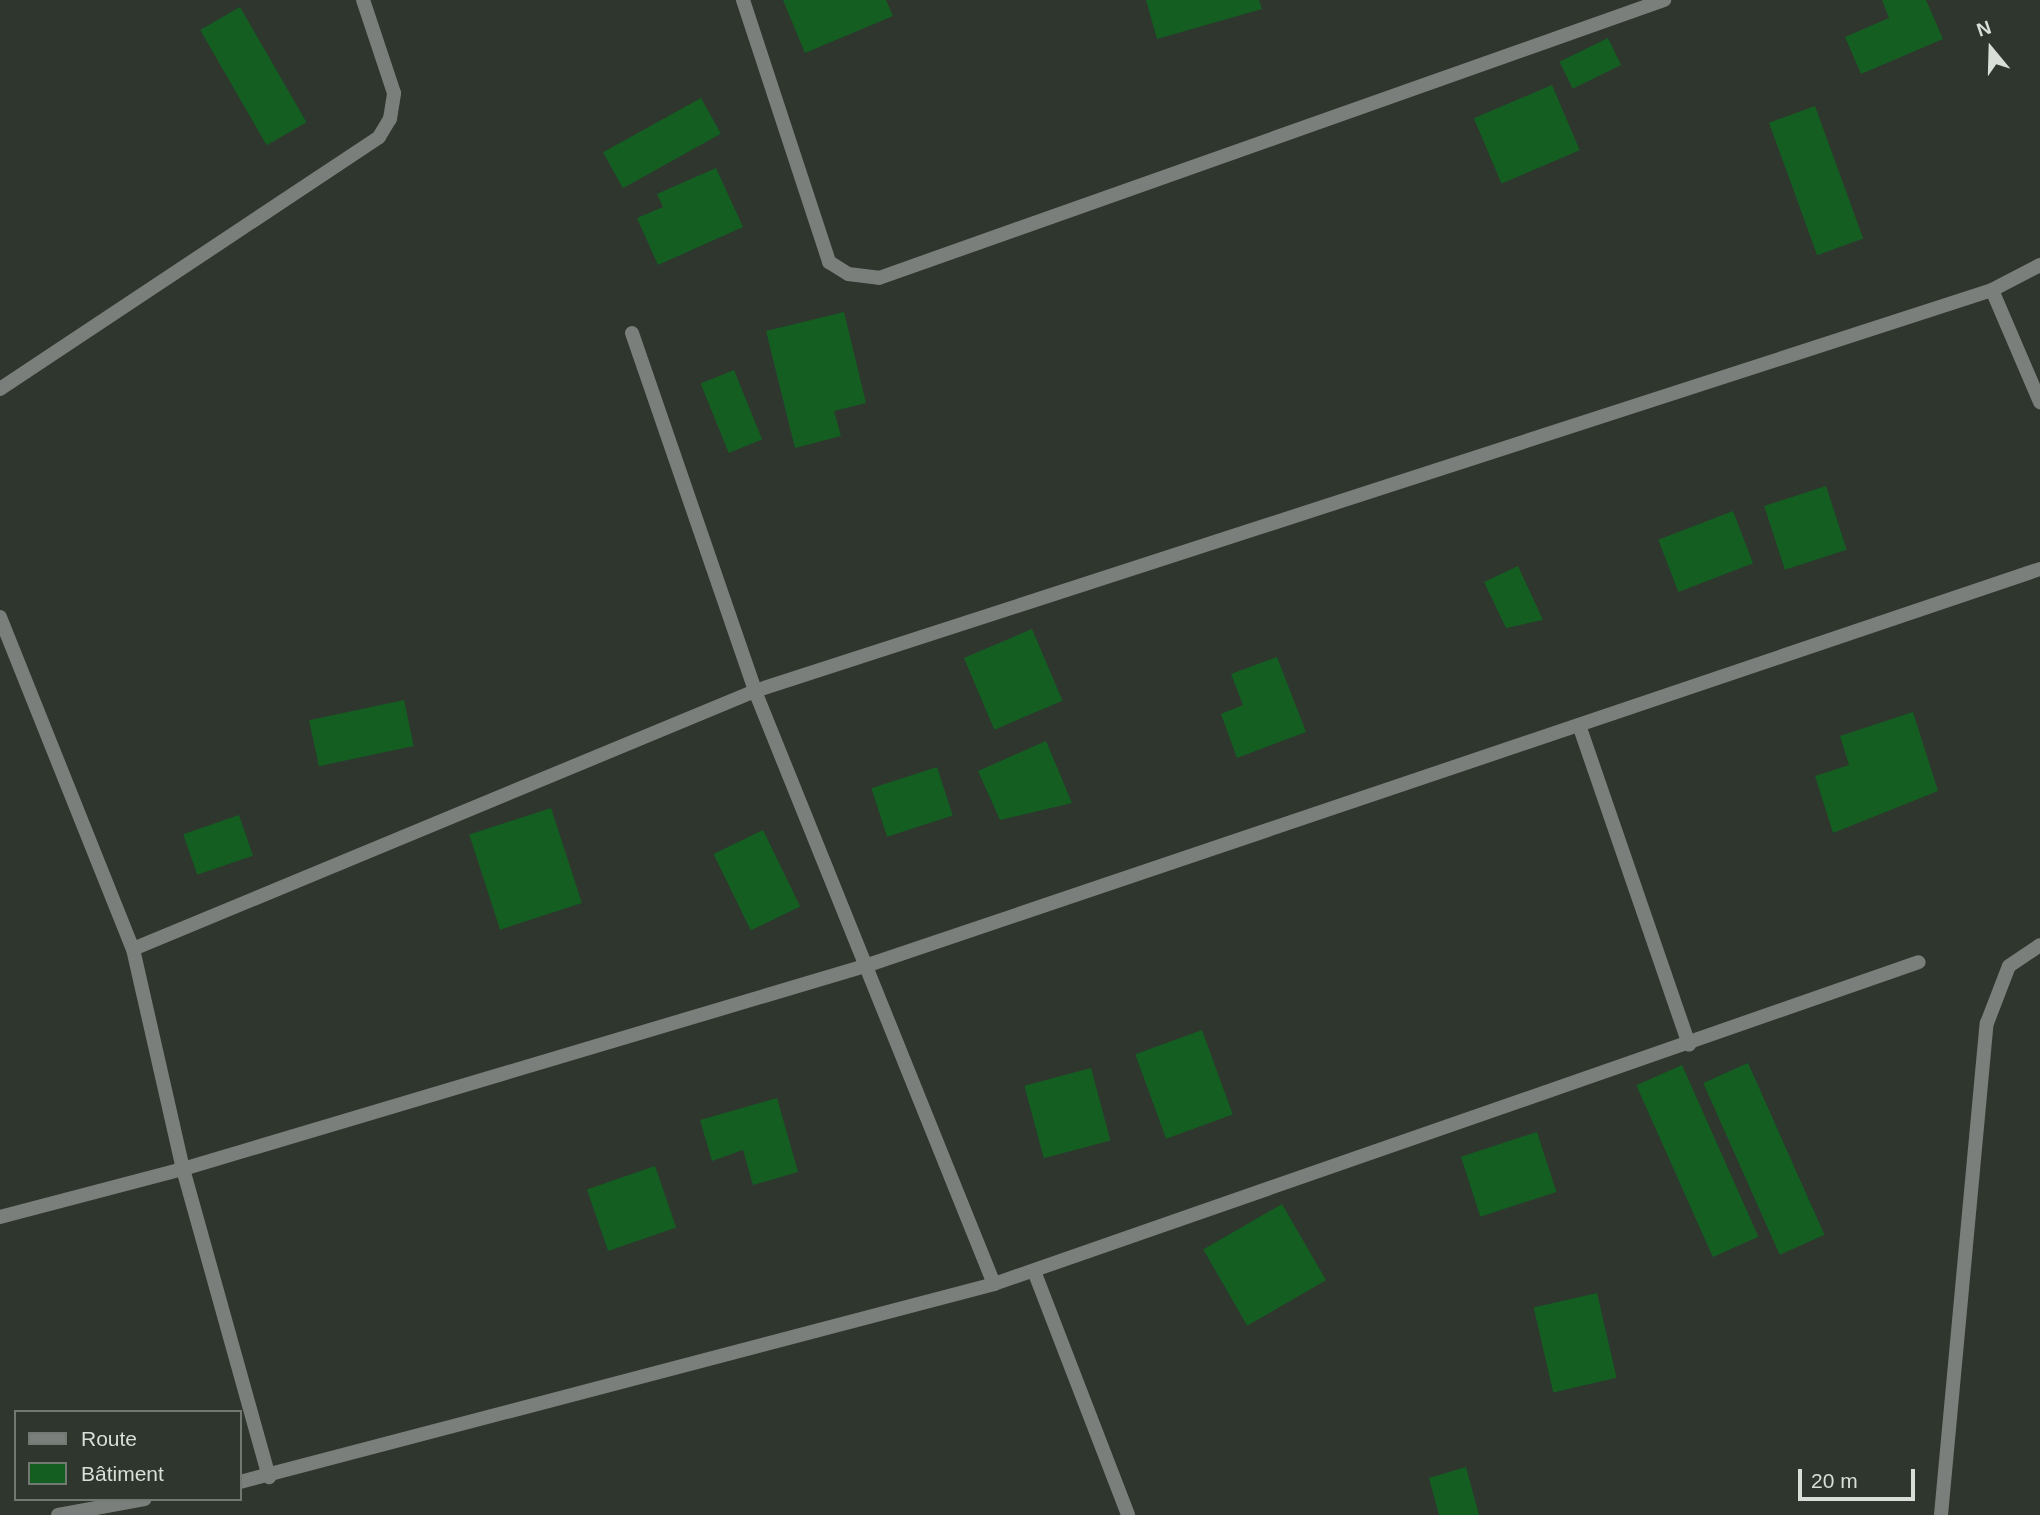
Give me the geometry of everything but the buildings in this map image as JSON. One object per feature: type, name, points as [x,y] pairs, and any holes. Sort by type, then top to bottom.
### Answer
[{"type":"street","points":[[0,389],[379,137],[390,119],[394,93],[363,0]]},
{"type":"street","points":[[743,0],[829,262],[848,275],[879,278],[1664,0]]},
{"type":"street","points":[[133,949],[755,691],[1992,290],[2040,264]]},
{"type":"street","points":[[1992,290],[2040,402]]},
{"type":"street","points":[[632,333],[755,691],[868,965],[994,1284]]},
{"type":"street","points":[[0,1217],[183,1168],[868,965],[2040,569]]},
{"type":"street","points":[[0,617],[133,949],[183,1168],[269,1477]]},
{"type":"street","points":[[1579,725],[1689,1045]]},
{"type":"street","points":[[1941,1515],[1987,1023],[2009,966],[2040,945]]},
{"type":"street","points":[[242,1482],[269,1477],[994,1284],[1689,1045],[1919,962]]},
{"type":"street","points":[[1034,1271],[1128,1515]]},
{"type":"street","points":[[58,1515],[134,1501]]}]
